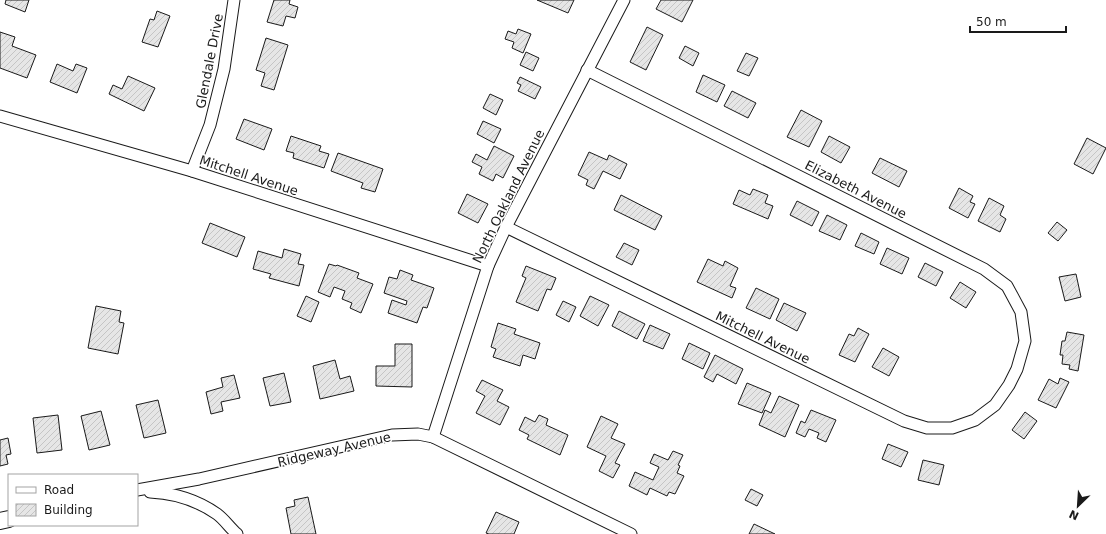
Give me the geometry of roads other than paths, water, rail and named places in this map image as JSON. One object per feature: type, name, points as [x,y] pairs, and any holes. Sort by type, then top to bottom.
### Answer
[{"type":"street","name":"Glendale Drive","points":[[192,172],[210,125],[224,69],[234,0]]},
{"type":"street","name":"North Oakland Avenue","points":[[433,437],[488,266],[506,227],[624,0]]},
{"type":"street","name":"Elizabeth Avenue","points":[[587,70],[984,269],[1007,286],[1021,312],[1025,341],[1017,369],[1010,385],[1004,393]]},
{"type":"street","name":"Mitchell Avenue","points":[[0,116],[192,172],[488,266]]},
{"type":"street","name":"Mitchell Avenue","points":[[506,227],[904,421],[927,428],[952,428],[975,420],[995,405],[1004,393]]},
{"type":"street","name":"Ridgeway Avenue","points":[[138,491],[199,479],[392,435],[418,434],[433,437],[631,534]]},
{"type":"street","points":[[138,491],[160,493],[190,499],[218,514],[236,534]]}]
